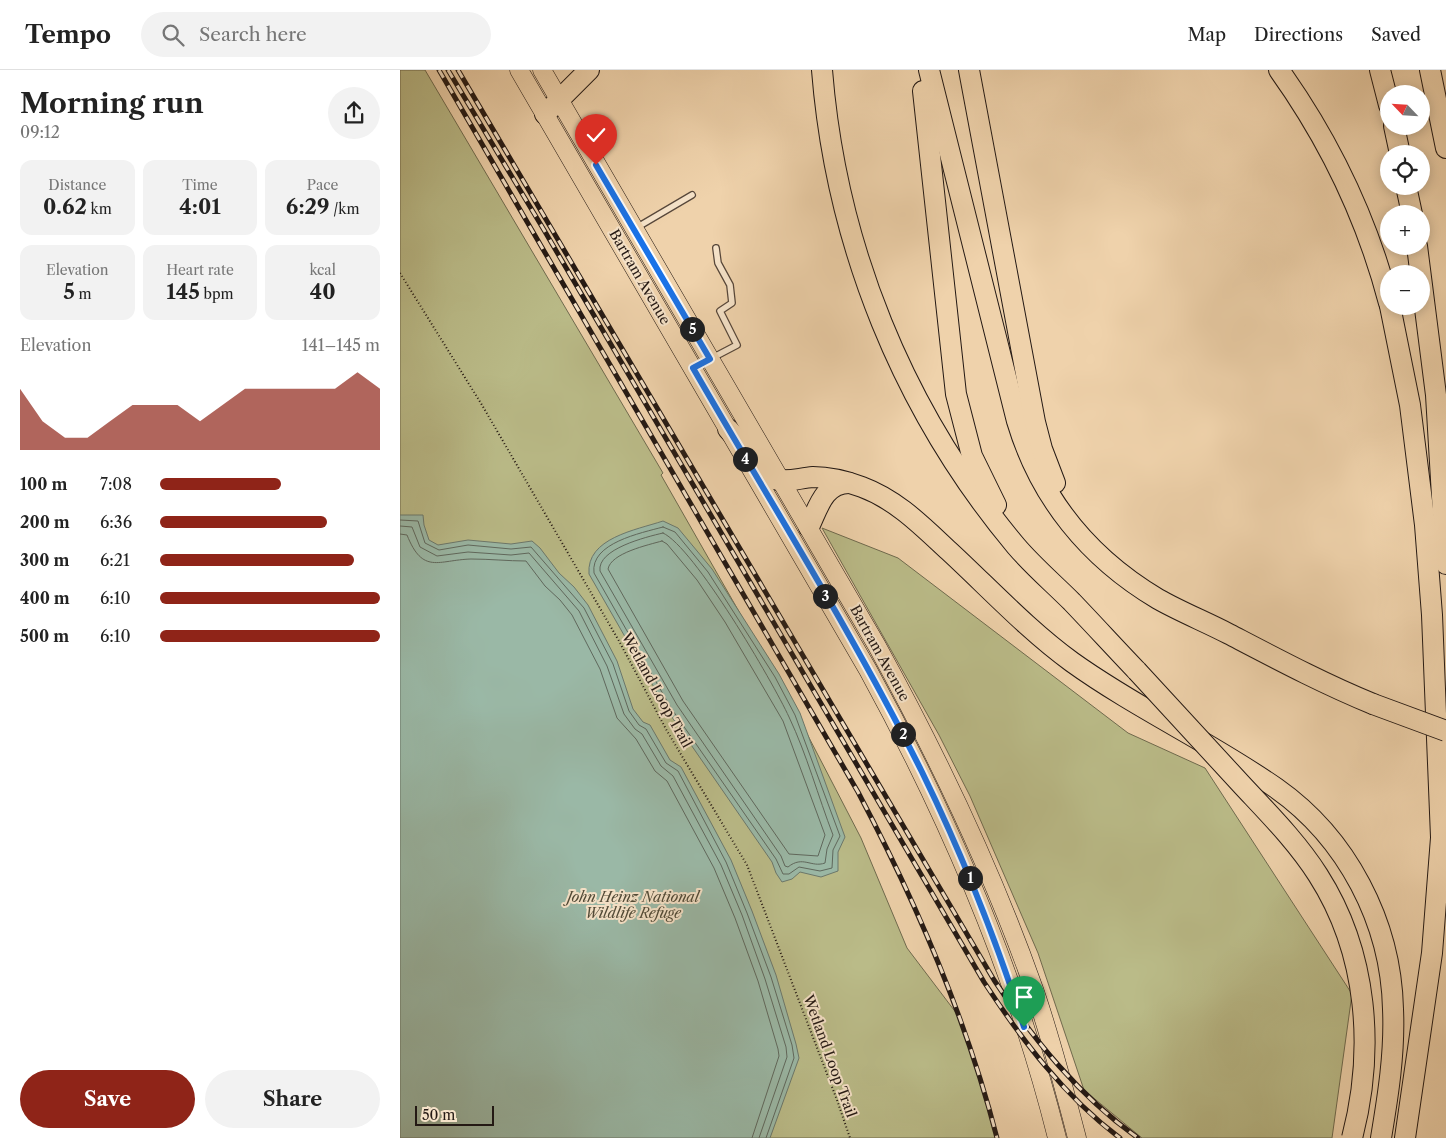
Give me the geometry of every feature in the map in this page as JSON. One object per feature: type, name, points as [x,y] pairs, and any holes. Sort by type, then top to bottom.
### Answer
[{"type":"highway","points":[[545,114],[590,70]]},
{"type":"highway","points":[[822,70],[827,119],[841,197],[862,270],[894,353],[930,423],[970,486],[1017,547],[1137,671],[1288,834],[1310,863],[1335,907],[1356,965],[1365,1033],[1363,1086],[1352,1138]]},
{"type":"highway","points":[[920,70],[956,394],[962,425],[978,470],[1000,511],[1018,537],[1070,601]]},
{"type":"highway","points":[[929,70],[1012,404],[1034,467],[1065,518],[1102,559],[1152,595],[1323,682],[1373,704],[1446,731]]},
{"type":"highway","points":[[969,70],[1033,414],[1051,473],[1076,519],[1105,552],[1143,582],[1221,630]]},
{"type":"highway","points":[[1279,70],[1307,113],[1343,178],[1370,242],[1380,275]]},
{"type":"highway","points":[[1380,70],[1384,85]]},
{"type":"highway","points":[[1430,70],[1446,148]]},
{"type":"highway","points":[[1418,255],[1435,386],[1446,564]]},
{"type":"highway","points":[[1391,315],[1410,405],[1425,525],[1432,615],[1441,837]]},
{"type":"highway","points":[[728,429],[772,478],[780,481],[821,478],[849,483],[879,494],[902,509],[1038,634],[1072,662],[1276,788],[1310,816],[1352,868],[1368,900],[1383,940],[1393,1000],[1393,1039],[1381,1138]]},
{"type":"highway","points":[[808,527],[821,502],[831,488],[842,483],[849,483]]},
{"type":"highway","points":[[1405,1138],[1432,953],[1446,739]]},
{"type":"main road","name":"Bartram Avenue","points":[[519,70],[868,670],[926,781],[972,883],[993,938],[1033,1055],[1057,1138]]},
{"type":"main road","name":"Bartram Avenue","points":[[542,70],[808,527],[922,729],[983,858],[1034,990],[1077,1138]]},
{"type":"lane","points":[[634,230],[692,195]]},
{"type":"lane","points":[[693,368],[737,345],[720,311],[732,303],[730,285],[718,263],[716,248]]},
{"type":"path","name":"Wetland Loop Trail","points":[[400,273],[482,404],[619,641],[667,731],[747,865],[850,1138]]},
{"type":"green space","name":"John Heinz National Wildlife Refuge","points":[[400,70],[425,70],[663,473],[661,475],[790,701],[861,838],[907,948],[957,1014],[986,1097],[997,1138],[400,1138]]},
{"type":"green space","points":[[822,528],[898,558],[1128,733],[1205,768],[1352,994],[1332,1138],[1142,1138],[1084,1090],[1038,953],[970,796],[939,735]]},
{"type":"water","points":[[400,515],[423,515],[429,540],[438,545],[468,540],[511,544],[532,541],[588,605],[617,661],[633,709],[643,722],[650,725],[670,760],[681,767],[731,860],[776,975],[799,1058],[770,1138],[400,1138]]},
{"type":"water","points":[[663,521],[678,528],[712,569],[779,674],[800,713],[845,837],[838,852],[838,871],[821,877],[800,872],[792,879],[782,882],[772,862],[667,710],[589,574],[590,562],[604,544],[627,532]]},
{"type":"railway","points":[[439,70],[858,792],[900,875],[938,961],[970,1048],[997,1138]]},
{"type":"railway","points":[[448,70],[544,230],[984,982],[1013,1025],[1045,1066],[1080,1104],[1120,1138]]},
{"type":"railway","points":[[458,70],[994,980],[1025,1024],[1059,1066],[1096,1104],[1138,1138]]},
{"type":"route","points":[[596,165],[710,359],[693,368],[868,670],[923,773],[972,883],[1013,992],[1024,1027]]}]
